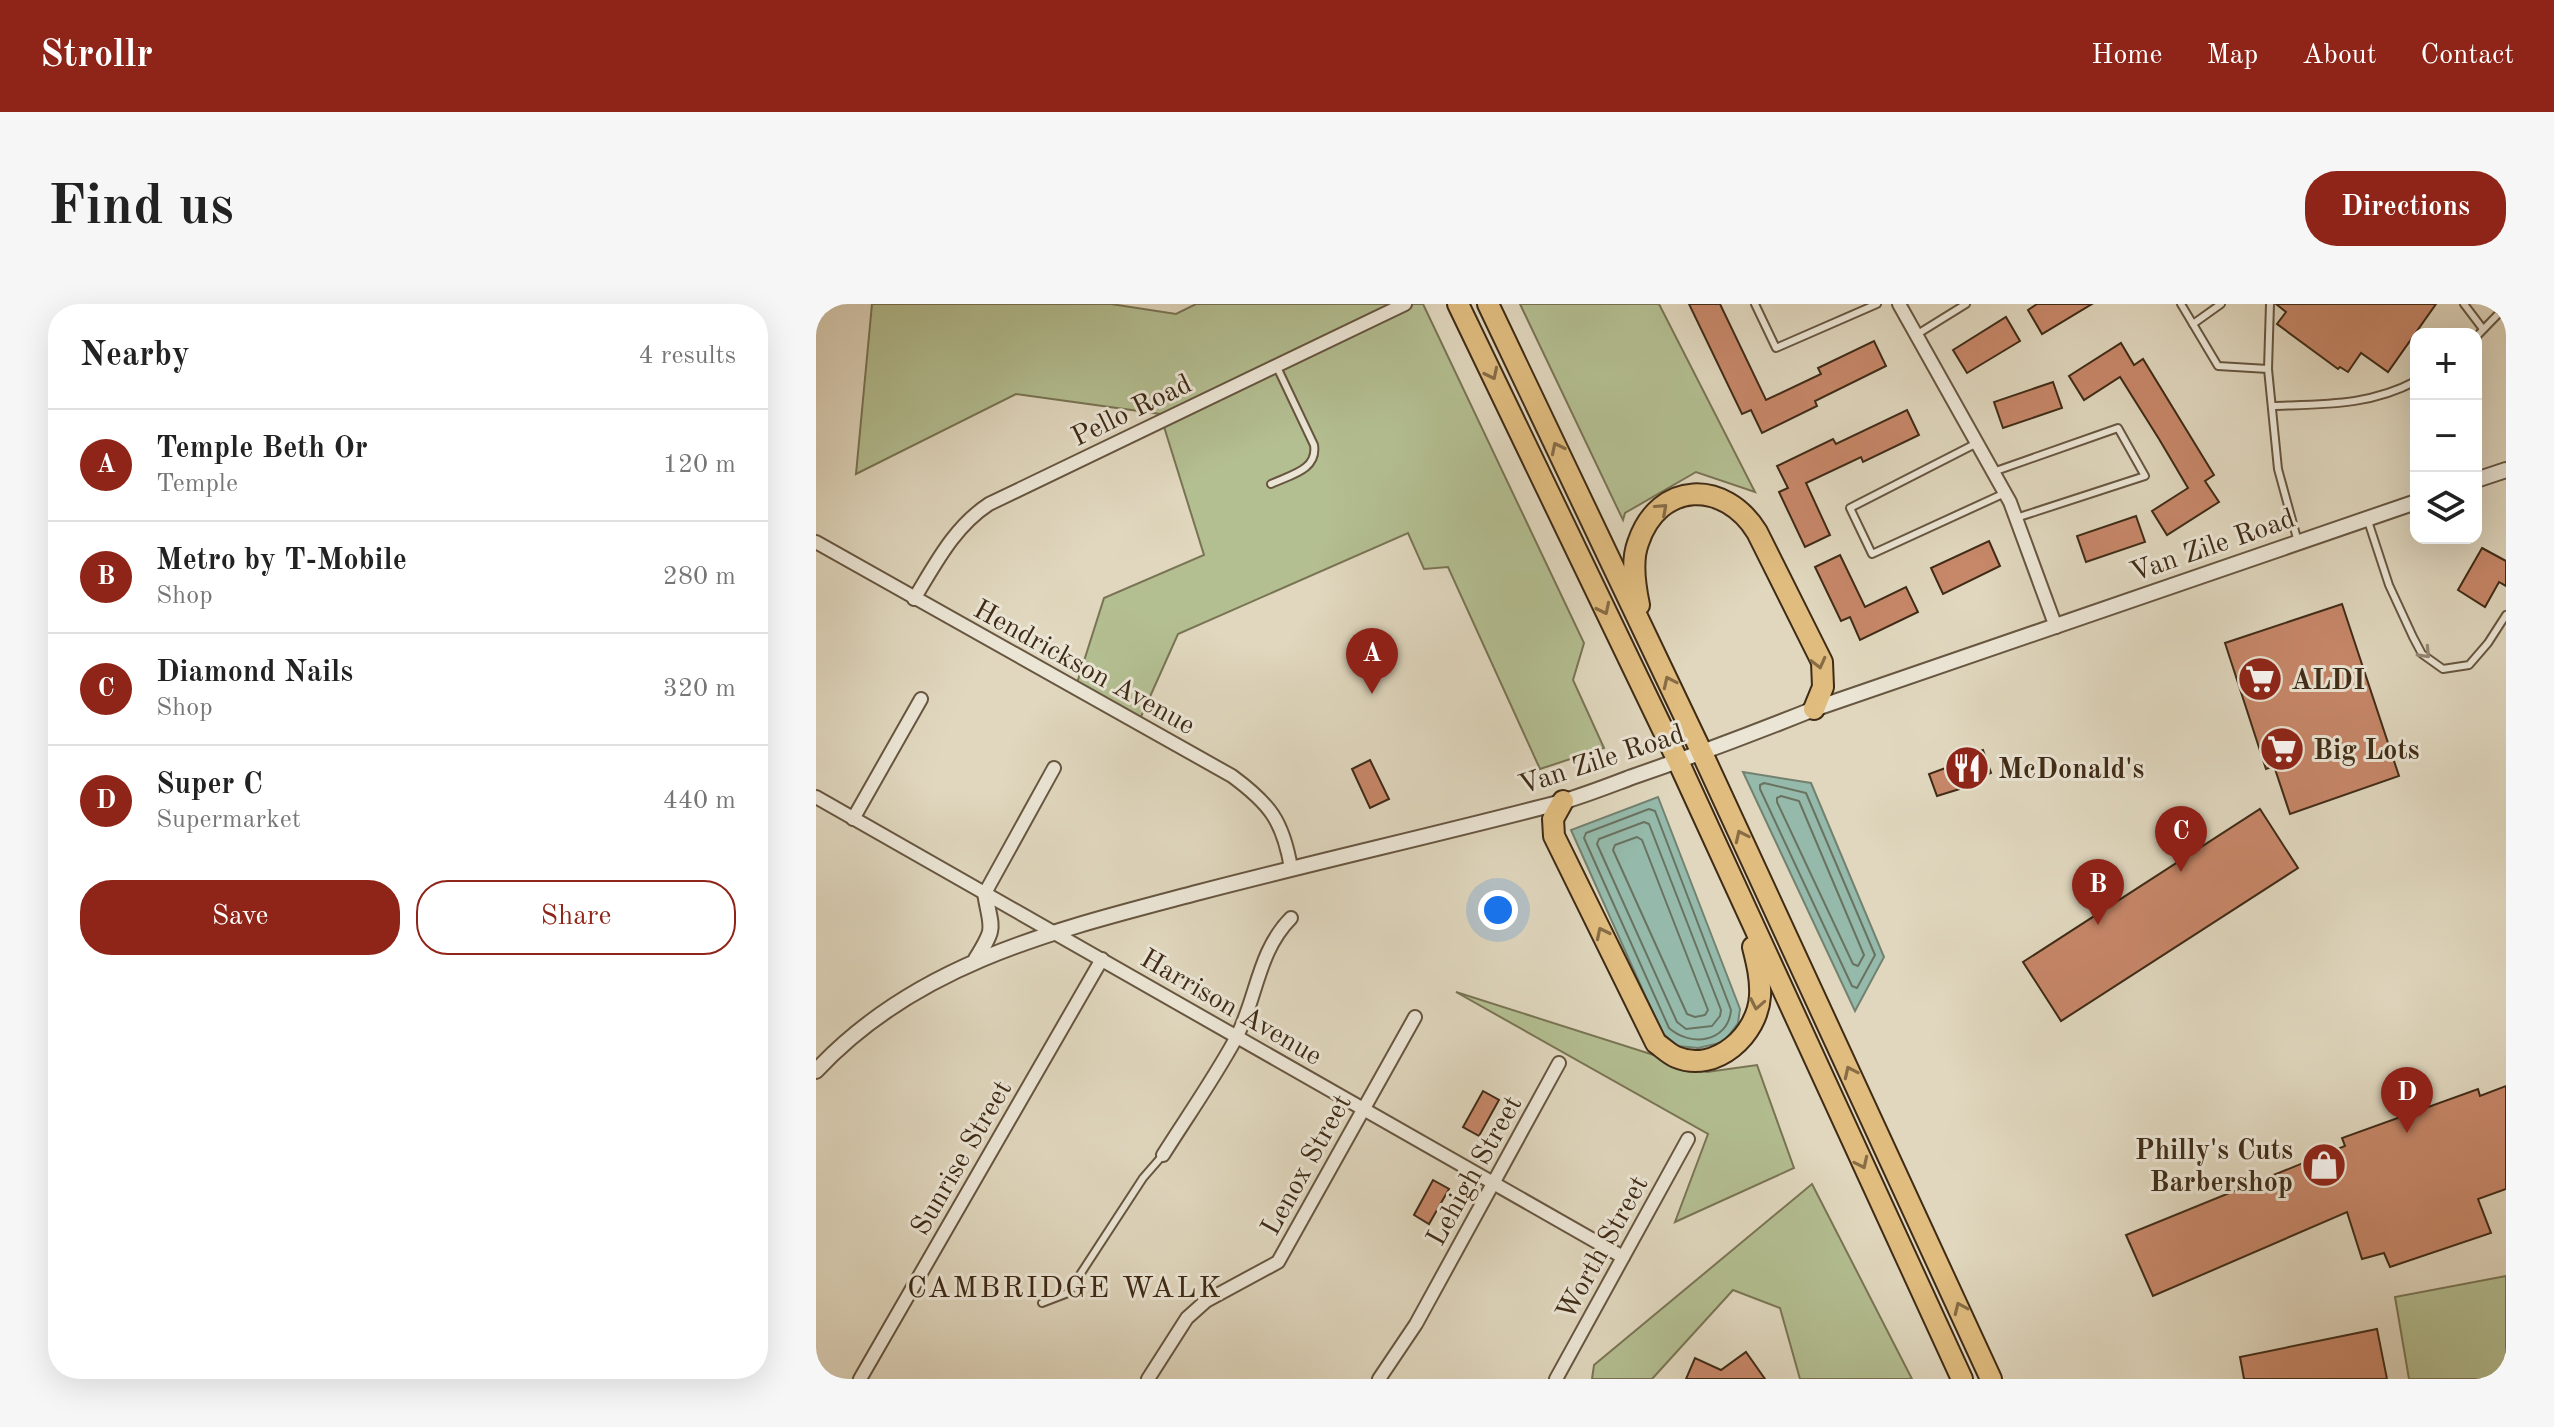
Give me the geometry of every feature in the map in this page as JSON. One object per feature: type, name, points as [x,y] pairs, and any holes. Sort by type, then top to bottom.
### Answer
[{"type":"highway","points":[[1458,304],[1678,761],[1962,1379]]},
{"type":"highway","points":[[1488,304],[1702,753],[1991,1379]]},
{"type":"highway","points":[[1645,632],[1635,584],[1637,545],[1646,526],[1662,505],[1675,498],[1694,494],[1714,496],[1731,503],[1747,515],[1757,532],[1822,662],[1823,687],[1814,709]]},
{"type":"highway","points":[[1563,801],[1553,819],[1554,836],[1656,1043],[1677,1058],[1701,1060],[1727,1052],[1750,1031],[1760,999],[1759,971],[1741,900]]},
{"type":"street","name":"Pello Road","points":[[914,599],[948,543],[969,517],[989,504],[1405,304]]},
{"type":"street","points":[[1899,304],[2005,493],[2056,627]]},
{"type":"street","points":[[2482,478],[2506,470]]},
{"type":"street","name":"Van Zile Road","points":[[816,1071],[885,1012],[976,959],[1050,932],[1563,801],[1702,753],[1814,709],[2410,504]]},
{"type":"street","name":"Hendrickson Avenue","points":[[816,542],[1241,783],[1273,811],[1286,840],[1291,868]]},
{"type":"street","points":[[853,819],[921,699]]},
{"type":"street","points":[[976,959],[991,935],[992,925],[985,893],[1054,768]]},
{"type":"street","name":"Harrison Avenue","points":[[816,797],[1623,1257]]},
{"type":"street","points":[[1163,1155],[1236,1037],[1264,957],[1279,930],[1291,918]]},
{"type":"street","name":"Sunrise Street","points":[[860,1379],[1102,959]]},
{"type":"street","name":"Lenox Street","points":[[1148,1379],[1187,1318],[1206,1301],[1278,1262],[1415,1017]]},
{"type":"street","name":"Lehigh Street","points":[[1379,1379],[1430,1300],[1559,1063]]},
{"type":"street","name":"Worth Street","points":[[1556,1379],[1688,1139]]},
{"type":"lane","points":[[1755,304],[1776,348],[1877,304]]},
{"type":"lane","points":[[1916,335],[1966,304]]},
{"type":"lane","points":[[2181,304],[2218,366],[2268,369]]},
{"type":"lane","points":[[2193,324],[2221,304]]},
{"type":"lane","points":[[2270,304],[2268,369],[2278,469],[2298,542]]},
{"type":"lane","points":[[2464,304],[2483,329],[2506,307]]},
{"type":"lane","points":[[1271,484],[1308,466],[1315,454],[1314,445],[1276,365]]},
{"type":"lane","points":[[2272,406],[2337,405],[2391,394],[2410,384]]},
{"type":"lane","points":[[1993,472],[2118,428],[2145,476],[2016,518]]},
{"type":"lane","points":[[1977,443],[1850,508],[1872,554],[2005,493]]},
{"type":"lane","points":[[2367,518],[2389,585],[2422,654],[2443,669],[2469,665],[2506,615]]},
{"type":"lane","points":[[1042,1303],[1068,1293],[1143,1178],[1163,1155]]},
{"type":"shaded area","points":[[872,304],[1111,304],[1176,314],[1196,304],[1423,304],[1584,643],[1573,680],[1604,748],[1540,769],[1448,567],[1424,569],[1408,533],[1178,634],[1140,719],[1077,683],[1104,598],[1204,555],[1160,414],[1016,394],[856,474]]},
{"type":"shaded area","points":[[1520,304],[1659,304],[1755,492],[1696,472],[1625,513],[1623,520]]},
{"type":"shaded area","points":[[1456,992],[1707,1072],[1757,1065],[1794,1168],[1675,1222],[1708,1134]]},
{"type":"shaded area","points":[[1812,1184],[1912,1379],[1800,1379],[1780,1308],[1733,1290],[1652,1379],[1592,1379],[1594,1365]]},
{"type":"shaded area","points":[[2506,1276],[2506,1379],[2409,1379],[2395,1297]]},
{"type":"water","points":[[1743,772],[1811,783],[1884,957],[1855,1011]]},
{"type":"water","points":[[1658,797],[1740,1009],[1738,1023],[1724,1042],[1698,1048],[1678,1046],[1662,1033],[1571,830]]},
{"type":"building","points":[[1689,304],[1720,304],[1766,400],[1821,374],[1818,368],[1874,341],[1886,366],[1815,401],[1817,406],[1762,433],[1751,410],[1742,414]]},
{"type":"building","points":[[2037,304],[2092,304],[2042,334],[2028,310]]},
{"type":"building","points":[[2276,304],[2436,304],[2419,328],[2410,328],[2410,341],[2388,372],[2361,353],[2348,372],[2340,367],[2338,369],[2277,324],[2286,312]]},
{"type":"building","points":[[2006,317],[2020,341],[1967,373],[1953,350]]},
{"type":"building","points":[[2121,343],[2134,365],[2143,359],[2214,475],[2205,481],[2219,502],[2167,535],[2152,511],[2188,488],[2159,439],[2120,377],[2084,400],[2069,376]]},
{"type":"building","points":[[2053,382],[2062,408],[2003,428],[1994,402]]},
{"type":"building","points":[[1907,410],[1919,435],[1863,462],[1861,457],[1806,483],[1830,535],[1805,547],[1779,492],[1788,488],[1777,466],[1833,439],[1836,444]]},
{"type":"building","points":[[2136,516],[2145,542],[2086,562],[2077,536]]},
{"type":"building","points":[[1989,541],[2000,566],[1943,594],[1931,568]]},
{"type":"building","points":[[2482,548],[2506,561],[2506,586],[2499,582],[2485,607],[2458,590]]},
{"type":"building","points":[[1840,555],[1865,607],[1906,587],[1918,612],[1860,640],[1850,617],[1841,621],[1815,567]]},
{"type":"building","points":[[2342,604],[2399,776],[2290,814],[2274,766],[2266,769],[2225,643]]},
{"type":"building","name":"McDonald's","points":[[1983,750],[1991,773],[1977,778],[1979,783],[1937,796],[1929,774]]},
{"type":"building","points":[[1370,760],[1389,799],[1370,808],[1352,769]]},
{"type":"building","points":[[2260,809],[2298,868],[2061,1021],[2023,962]]},
{"type":"building","points":[[2506,1086],[2506,1189],[2478,1199],[2491,1233],[2390,1267],[2384,1253],[2362,1259],[2347,1212],[2153,1296],[2126,1235],[2345,1146],[2342,1138],[2478,1089],[2480,1096]]},
{"type":"building","points":[[1483,1091],[1499,1100],[1479,1136],[1463,1127]]},
{"type":"building","points":[[1433,1180],[1449,1189],[1429,1224],[1414,1215]]},
{"type":"building","points":[[2377,1329],[2387,1379],[2244,1379],[2240,1357]]},
{"type":"building","points":[[1746,1352],[1765,1379],[1686,1379],[1695,1358],[1721,1370]]},
{"type":"place","name":"ALDI","points":[[2260,679]]},
{"type":"place","name":"Temple Beth Or","points":[[1372,694]]},
{"type":"place","name":"Big Lots","points":[[2282,749]]},
{"type":"place","name":"McDonald's","points":[[1967,768]]},
{"type":"place","name":"Diamond Nails","points":[[2181,872]]},
{"type":"place","name":"Metro by T-Mobile","points":[[2098,925]]},
{"type":"place","name":"Super C","points":[[2407,1133]]},
{"type":"place","name":"Philly's Cuts Barbershop","points":[[2324,1165]]},
{"type":"district","name":"CAMBRIDGE WALK","points":[[1065,1287]]}]
